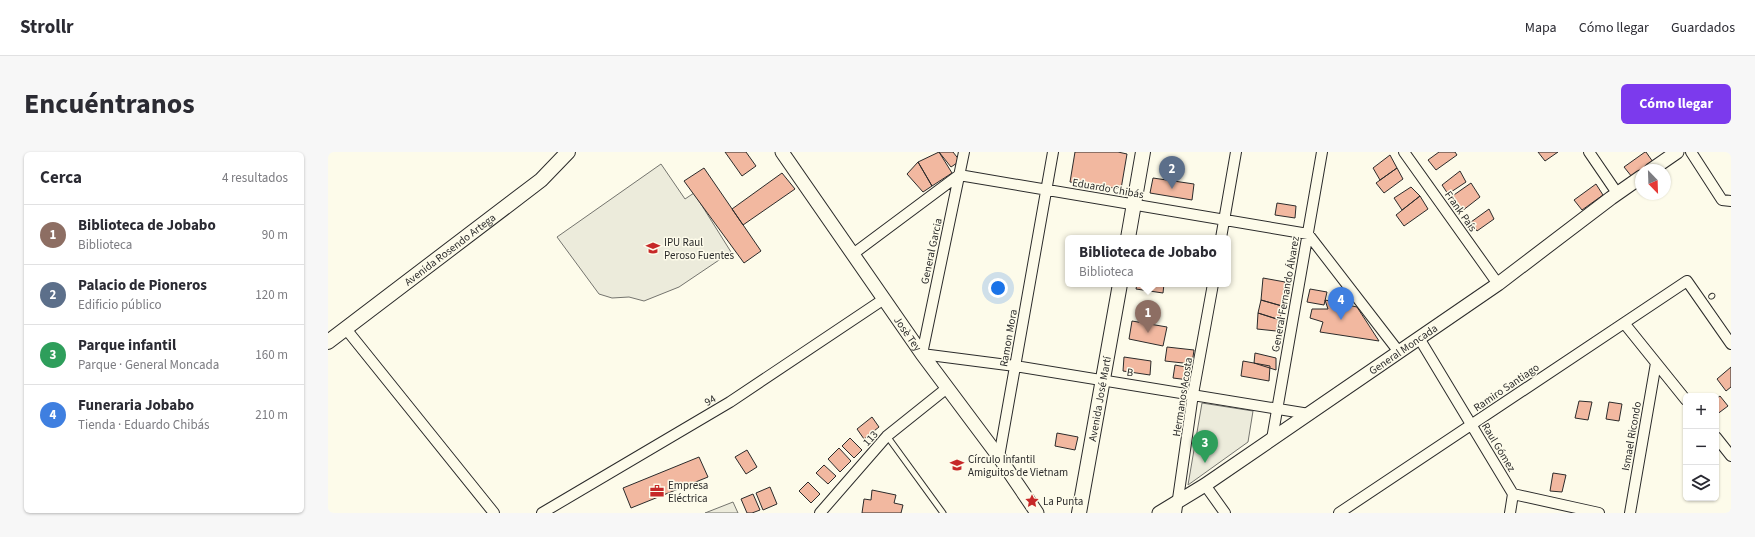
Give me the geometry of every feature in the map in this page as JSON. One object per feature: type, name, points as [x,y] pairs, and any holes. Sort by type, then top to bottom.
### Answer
[{"type":"main road","name":"Avenida Rosendo Artega","points":[[328,342],[541,180],[568,152]]},
{"type":"main road","points":[[1129,235],[1143,152]]},
{"type":"main road","name":"Avenida José Martí","points":[[1078,513],[1104,380],[1120,287]]},
{"type":"street","name":"Josè Tey","points":[[783,152],[922,354],[999,458],[1037,513]]},
{"type":"street","name":"General Garcia","points":[[922,354],[964,152]]},
{"type":"street","name":"Ramon Mora","points":[[999,458],[1053,152]]},
{"type":"street","points":[[1222,235],[1236,152]]},
{"type":"street","name":"General Fernando Álvarez","points":[[1272,439],[1322,152]]},
{"type":"street","name":"Frank País","points":[[1404,152],[1498,284]]},
{"type":"street","points":[[1589,152],[1617,193]]},
{"type":"street","points":[[1660,164],[1677,152]]},
{"type":"street","points":[[1691,152],[1722,200],[1731,202]]},
{"type":"street","points":[[852,254],[959,175]]},
{"type":"street","name":"Eduardo Chibás","points":[[959,175],[1308,234]]},
{"type":"street","name":"General Moncada","points":[[1159,513],[1178,507],[1205,485],[1498,284],[1617,193],[1635,181]]},
{"type":"street","points":[[1308,234],[1399,352]]},
{"type":"street","name":"Ramiro Santiago","points":[[1339,513],[1687,281]]},
{"type":"street","name":"O","points":[[1687,281],[1731,344]]},
{"type":"street","name":"Hermanos Acosta","points":[[1178,507],[1193,394],[1212,287]]},
{"type":"street","name":"94","points":[[542,513],[730,402],[884,299]]},
{"type":"street","points":[[1624,323],[1683,396]]},
{"type":"street","points":[[346,329],[494,513]]},
{"type":"street","name":"Raul Gómez","points":[[1419,338],[1513,494]]},
{"type":"street","name":"B","points":[[922,354],[1015,366],[1309,414]]},
{"type":"street","name":"Ismael Ricondo","points":[[1630,513],[1656,363]]},
{"type":"street","name":"113","points":[[820,513],[886,436],[947,388]]},
{"type":"street","points":[[1719,441],[1731,456]]},
{"type":"street","points":[[1205,485],[1225,513]]},
{"type":"street","points":[[1510,513],[1513,494],[1599,513]]},
{"type":"lane","points":[[886,436],[943,513]]},
{"type":"shaded area","points":[[661,164],[685,199],[694,193],[731,252],[679,287],[644,301],[629,297],[612,298],[599,294],[557,237]]},
{"type":"shaded area","points":[[1202,403],[1253,411],[1248,442],[1188,485]]},
{"type":"shaded area","points":[[733,502],[738,513],[705,513]]},
{"type":"building","points":[[725,152],[746,152],[756,166],[742,176]]},
{"type":"building","points":[[939,152],[953,152],[960,161],[951,167]]},
{"type":"building","points":[[939,152],[952,173],[932,186],[918,162]]},
{"type":"building","points":[[1075,152],[1118,152],[1127,154],[1121,189],[1070,182]]},
{"type":"building","points":[[1439,152],[1455,152],[1457,155],[1436,170],[1428,160]]},
{"type":"building","points":[[1538,152],[1558,152],[1545,161]]},
{"type":"building","points":[[1645,152],[1653,162],[1650,164],[1635,164],[1635,175],[1632,177],[1624,167]]},
{"type":"building","points":[[1390,155],[1397,168],[1380,180],[1373,168]]},
{"type":"building","points":[[918,162],[932,186],[923,192],[907,174]]},
{"type":"building","points":[[704,168],[761,251],[744,263],[684,181]]},
{"type":"building","points":[[1397,168],[1403,179],[1384,193],[1376,183]]},
{"type":"building","points":[[1460,171],[1466,182],[1448,194],[1442,185]]},
{"type":"building","points":[[782,173],[795,189],[743,225],[732,209]]},
{"type":"building","points":[[1153,178],[1194,184],[1192,200],[1150,193]]},
{"type":"building","points":[[1471,183],[1480,197],[1462,211],[1451,197]]},
{"type":"building","points":[[1596,184],[1603,195],[1582,210],[1574,200]]},
{"type":"building","points":[[1411,187],[1420,196],[1402,210],[1394,198]]},
{"type":"building","points":[[1420,196],[1428,209],[1404,226],[1396,215]]},
{"type":"building","points":[[1277,203],[1296,206],[1295,218],[1275,215]]},
{"type":"building","points":[[1489,209],[1494,219],[1477,231],[1471,222]]},
{"type":"building","points":[[1263,278],[1285,282],[1282,306],[1261,300]]},
{"type":"building","points":[[1136,287],[1164,287],[1163,293],[1136,289]]},
{"type":"building","points":[[1310,289],[1327,292],[1324,305],[1307,302]]},
{"type":"building","points":[[1261,300],[1282,306],[1280,320],[1258,313]]},
{"type":"building","points":[[1325,300],[1357,307],[1379,341],[1320,332],[1323,322],[1310,318],[1312,309],[1328,309]]},
{"type":"building","points":[[1258,313],[1280,320],[1276,331],[1257,329]]},
{"type":"building","points":[[1132,321],[1167,327],[1163,346],[1129,339]]},
{"type":"building","points":[[1167,347],[1194,350],[1192,364],[1165,361]]},
{"type":"building","points":[[1255,353],[1276,358],[1276,370],[1254,363]]},
{"type":"building","points":[[1124,357],[1151,361],[1150,375],[1123,371]]},
{"type":"building","points":[[1243,361],[1270,366],[1269,381],[1241,376]]},
{"type":"building","points":[[1175,365],[1191,368],[1189,380],[1173,378]]},
{"type":"building","points":[[1731,367],[1731,387],[1726,391],[1717,379]]},
{"type":"building","points":[[1720,396],[1728,406],[1719,413]]},
{"type":"building","points":[[1579,401],[1592,402],[1588,420],[1575,418]]},
{"type":"building","points":[[1609,402],[1622,404],[1619,421],[1606,419]]},
{"type":"building","points":[[872,417],[879,427],[864,439],[857,429]]},
{"type":"building","points":[[1057,433],[1078,437],[1075,450],[1055,446]]},
{"type":"building","points":[[850,438],[862,450],[854,458],[842,446]]},
{"type":"building","points":[[839,448],[851,461],[840,472],[828,459]]},
{"type":"building","points":[[747,450],[757,467],[746,474],[735,457]]},
{"type":"building","points":[[699,457],[708,477],[631,508],[623,488]]},
{"type":"building","points":[[824,465],[836,476],[828,484],[816,473]]},
{"type":"building","points":[[1553,473],[1566,475],[1562,492],[1550,491]]},
{"type":"building","points":[[808,482],[820,494],[811,503],[799,491]]},
{"type":"building","points":[[770,487],[777,504],[763,510],[756,493]]},
{"type":"building","points":[[872,490],[896,495],[894,503],[903,505],[901,513],[862,513],[864,499],[871,500]]},
{"type":"building","points":[[753,494],[760,510],[747,513],[741,499]]},
{"type":"place","name":"Palacio de Pioneros","points":[[1172,189]]},
{"type":"place","name":"IPU Raul Peroso Fuentes","points":[[653,248]]},
{"type":"place","name":"Funeraria Jobabo","points":[[1341,320]]},
{"type":"place","name":"Biblioteca de Jobabo","points":[[1148,333]]},
{"type":"place","name":"Parque infantil","points":[[1205,463]]},
{"type":"place","name":"Círculo Infantil Amiguitos de Vietnam","points":[[957,465]]},
{"type":"place","name":"Empresa Eléctrica","points":[[657,491]]},
{"type":"place","name":"La Punta","points":[[1032,501]]}]
